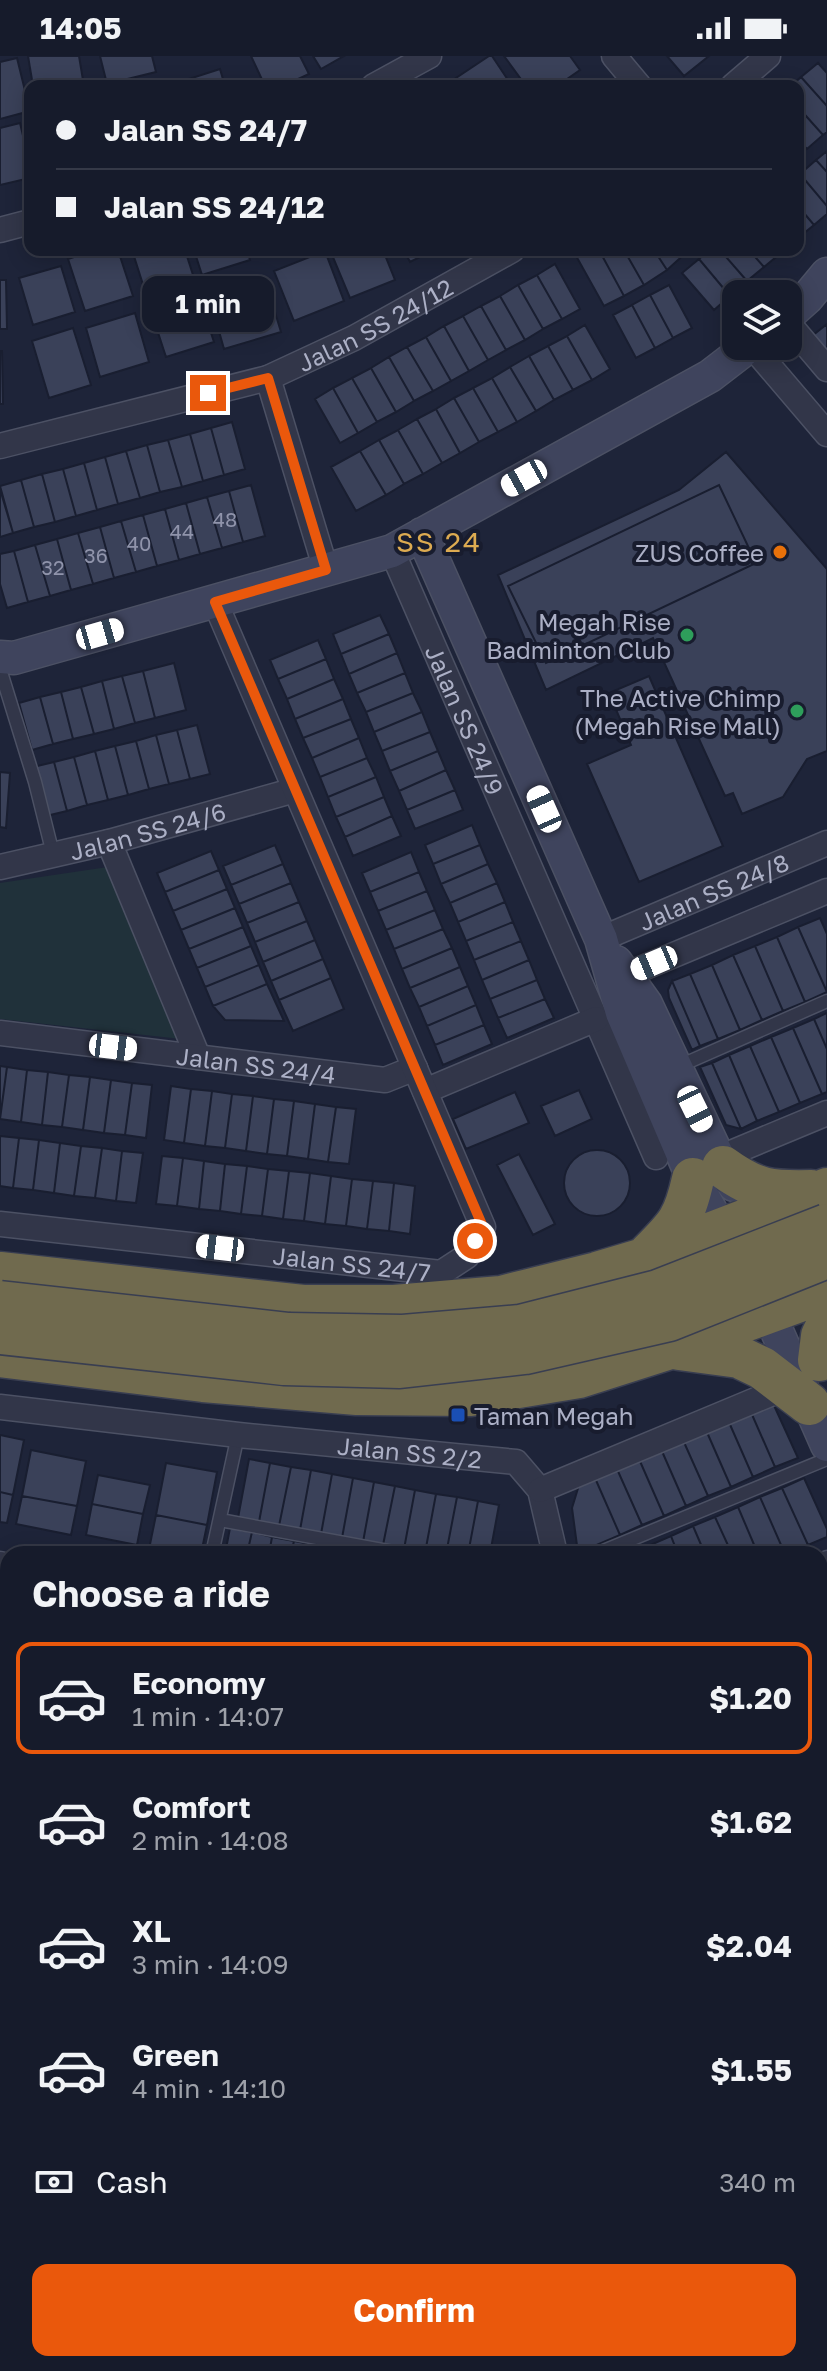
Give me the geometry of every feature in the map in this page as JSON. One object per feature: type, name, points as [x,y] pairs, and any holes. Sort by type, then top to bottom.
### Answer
[{"type":"highway","points":[[644,1259],[676,1227],[711,1168],[761,1188],[826,1202]]},
{"type":"highway","points":[[826,1202],[820,1201],[819,1223],[827,1243]]},
{"type":"highway","points":[[0,1273],[303,1306],[394,1306],[501,1297],[644,1259],[737,1223],[826,1202]]},
{"type":"highway","points":[[0,1302],[289,1334],[403,1336],[520,1326],[658,1291],[826,1202]]},
{"type":"highway","points":[[0,1333],[284,1364],[400,1367],[525,1353],[669,1320],[827,1257]]},
{"type":"highway","points":[[644,1259],[663,1273],[675,1293],[678,1327],[670,1348]]},
{"type":"highway","points":[[0,1356],[203,1381],[357,1394],[470,1395],[579,1377],[670,1348],[796,1301]]},
{"type":"highway","points":[[670,1348],[739,1357],[762,1368],[816,1369]]},
{"type":"street","points":[[385,80],[429,56]]},
{"type":"street","points":[[614,56],[634,80]]},
{"type":"street","points":[[738,80],[755,60]]},
{"type":"street","points":[[0,230],[24,224]]},
{"type":"street","name":"Jalan SS 24/12","points":[[0,446],[268,378],[354,338],[501,256]]},
{"type":"street","points":[[807,300],[827,369]]},
{"type":"street","points":[[0,657],[14,658],[392,551],[710,376],[732,360]]},
{"type":"street","points":[[763,360],[827,434]]},
{"type":"street","points":[[268,378],[326,570]]},
{"type":"street","name":"Jalan SS 24/9","points":[[422,534],[601,939],[622,1013],[711,1168],[737,1223],[796,1301]]},
{"type":"street","name":"Jalan SS 24/9","points":[[392,551],[656,1157]]},
{"type":"street","name":"Jalan SS 24/7","points":[[0,1224],[441,1273],[467,1256],[483,1227],[215,602]]},
{"type":"street","name":"Jalan SS 24/6","points":[[0,867],[109,842],[295,790]]},
{"type":"street","points":[[109,842],[198,1057]]},
{"type":"street","name":"Jalan SS 24/8","points":[[601,939],[827,843]]},
{"type":"street","name":"Jalan SS 24/8","points":[[626,975],[827,891]]},
{"type":"street","name":"Jalan SS 24/9","points":[[601,939],[646,1004],[677,1067],[711,1168]]},
{"type":"street","points":[[425,1091],[596,1019]]},
{"type":"street","name":"Jalan SS 24/4","points":[[0,1033],[385,1080],[415,1068]]},
{"type":"street","points":[[711,1168],[827,1113]]},
{"type":"street","points":[[796,1301],[816,1369]]},
{"type":"street","points":[[796,1301],[816,1369],[827,1445]]},
{"type":"street","points":[[553,1546],[540,1490],[816,1369]]},
{"type":"street","name":"Jalan SS 2/2","points":[[0,1407],[238,1435],[516,1462],[540,1490]]},
{"type":"lane","points":[[0,669],[35,782],[53,854]]},
{"type":"lane","points":[[677,1067],[827,1001]]},
{"type":"lane","points":[[214,1546],[238,1435]]},
{"type":"lane","points":[[615,1546],[827,1459]]},
{"type":"lane","points":[[220,1520],[361,1546]]},
{"type":"shaded area","points":[[108,867],[181,1039],[0,1019],[0,883]]},
{"type":"building","points":[[28,56],[79,56],[83,80],[32,80]]},
{"type":"building","points":[[100,56],[152,56],[156,72],[123,80],[106,80]]},
{"type":"building","points":[[251,56],[300,56],[309,74],[296,80],[262,80]]},
{"type":"building","points":[[313,56],[344,56],[321,69]]},
{"type":"building","points":[[492,56],[508,80],[453,80]]},
{"type":"building","points":[[504,56],[570,56],[580,70],[566,80],[522,80]]},
{"type":"building","points":[[667,56],[709,56],[684,76]]},
{"type":"building","points":[[17,58],[24,87],[24,113],[0,119],[0,62]]},
{"type":"building","points":[[818,63],[827,73],[827,106],[804,80],[801,77]]},
{"type":"building","points":[[220,69],[223,80],[186,80]]},
{"type":"building","points":[[804,80],[827,106],[827,132],[823,135],[804,114]]},
{"type":"building","points":[[804,114],[823,135],[807,149],[804,146]]},
{"type":"building","points":[[20,123],[24,140],[24,179],[0,185],[0,128]]},
{"type":"building","points":[[827,151],[827,172],[816,160]]},
{"type":"building","points":[[816,160],[827,172],[827,206],[804,179],[804,170]]},
{"type":"building","points":[[804,179],[827,206],[827,214],[814,225],[804,213]]},
{"type":"building","points":[[804,213],[814,225],[804,233]]},
{"type":"building","points":[[77,256],[120,256],[133,296],[85,311],[68,259]]},
{"type":"building","points":[[134,256],[187,256],[194,278],[146,294]]},
{"type":"building","points":[[196,256],[249,256],[250,260],[202,275]]},
{"type":"building","points":[[312,256],[327,256],[344,301],[294,321],[274,271]]},
{"type":"building","points":[[332,256],[385,256],[395,280],[350,298]]},
{"type":"building","points":[[407,256],[422,256],[410,262]]},
{"type":"building","points":[[576,256],[602,256],[624,296],[604,306]]},
{"type":"building","points":[[602,256],[627,256],[644,285],[624,296]]},
{"type":"building","points":[[627,256],[658,256],[667,270],[644,285]]},
{"type":"building","points":[[658,256],[682,256],[667,270]]},
{"type":"building","points":[[702,256],[725,256],[746,280],[722,280],[722,286],[699,259]]},
{"type":"building","points":[[725,256],[754,256],[764,267],[746,280]]},
{"type":"building","points":[[754,256],[777,256],[764,267]]},
{"type":"building","points":[[699,259],[722,286],[722,303],[714,310],[682,273]]},
{"type":"building","points":[[555,264],[580,309],[562,319],[537,275]]},
{"type":"building","points":[[61,266],[75,312],[33,325],[19,278]]},
{"type":"building","points":[[537,275],[562,319],[543,329],[518,285]]},
{"type":"building","points":[[265,279],[281,332],[224,349],[209,296]]},
{"type":"building","points":[[0,280],[6,280],[7,329],[0,329]]},
{"type":"building","points":[[518,285],[543,329],[525,340],[500,296]]},
{"type":"building","points":[[669,285],[692,328],[673,338],[650,295]]},
{"type":"building","points":[[197,290],[214,342],[166,357],[149,305]]},
{"type":"building","points":[[650,295],[673,338],[655,348],[632,305]]},
{"type":"building","points":[[500,296],[525,340],[506,350],[481,306]]},
{"type":"building","points":[[632,305],[655,348],[636,358],[613,315]]},
{"type":"building","points":[[481,306],[506,350],[488,360],[463,316]]},
{"type":"building","points":[[135,313],[149,362],[100,377],[86,328]]},
{"type":"building","points":[[463,316],[488,360],[469,371],[444,326]]},
{"type":"building","points":[[827,324],[827,353],[812,336]]},
{"type":"building","points":[[585,325],[610,369],[592,380],[567,336]]},
{"type":"building","points":[[444,326],[469,371],[451,381],[426,337]]},
{"type":"building","points":[[73,328],[91,385],[49,398],[32,341]]},
{"type":"building","points":[[567,336],[592,380],[573,390],[548,346]]},
{"type":"building","points":[[426,337],[451,381],[433,391],[407,347]]},
{"type":"building","points":[[548,346],[573,390],[554,400],[529,356]]},
{"type":"building","points":[[407,347],[433,391],[414,401],[389,357]]},
{"type":"building","points":[[2,351],[3,404],[0,404]]},
{"type":"building","points":[[529,356],[554,400],[536,411],[510,367]]},
{"type":"building","points":[[389,357],[414,401],[396,412],[371,368]]},
{"type":"building","points":[[510,367],[536,411],[517,422],[492,378]]},
{"type":"building","points":[[371,368],[396,412],[377,422],[352,378]]},
{"type":"building","points":[[352,378],[377,422],[358,433],[333,388]]},
{"type":"building","points":[[492,378],[517,422],[498,432],[473,388]]},
{"type":"building","points":[[333,388],[358,433],[340,443],[315,399]]},
{"type":"building","points":[[473,388],[498,432],[479,442],[454,398]]},
{"type":"building","points":[[454,398],[479,442],[460,453],[436,409]]},
{"type":"building","points":[[436,409],[460,453],[442,463],[417,419]]},
{"type":"building","points":[[417,419],[442,463],[423,474],[398,430]]},
{"type":"building","points":[[232,422],[245,469],[224,475],[211,428]]},
{"type":"building","points":[[211,428],[224,475],[203,481],[190,434]]},
{"type":"building","points":[[398,430],[423,474],[404,484],[379,440]]},
{"type":"building","points":[[190,434],[203,481],[182,487],[168,440]]},
{"type":"building","points":[[168,440],[182,487],[160,492],[147,445]]},
{"type":"building","points":[[379,440],[404,484],[386,495],[360,451]]},
{"type":"building","points":[[147,445],[160,492],[140,498],[126,451]]},
{"type":"building","points":[[126,451],[140,498],[118,504],[105,457]]},
{"type":"building","points":[[360,451],[386,495],[356,511],[331,467]]},
{"type":"building","points":[[726,452],[827,569],[827,751],[807,759],[783,797],[742,814],[733,793],[725,796],[653,638],[546,690],[498,575],[679,490]]},
{"type":"building","points":[[105,457],[118,504],[97,510],[84,463]]},
{"type":"building","points":[[84,463],[97,510],[76,516],[63,469]]},
{"type":"building","points":[[63,469],[76,516],[55,522],[42,474]]},
{"type":"building","points":[[42,474],[55,522],[34,527],[21,480]]},
{"type":"building","points":[[21,480],[34,527],[13,533],[0,486]]},
{"type":"building","points":[[251,485],[265,536],[243,542],[229,491]]},
{"type":"building","points":[[719,485],[756,563],[546,663],[508,586]]},
{"type":"building","points":[[0,489],[13,533],[0,537]]},
{"type":"building","points":[[229,491],[243,542],[222,548],[207,497]]},
{"type":"building","points":[[207,497],[222,548],[200,554],[186,503]]},
{"type":"building","points":[[186,503],[200,554],[179,560],[165,509]]},
{"type":"building","points":[[165,509],[179,560],[157,566],[143,515]]},
{"type":"building","points":[[143,515],[157,566],[136,572],[121,521]]},
{"type":"building","points":[[121,521],[136,572],[114,578],[100,527]]},
{"type":"building","points":[[100,527],[114,578],[93,584],[78,533]]},
{"type":"building","points":[[78,533],[93,584],[71,590],[57,539]]},
{"type":"building","points":[[57,539],[71,590],[50,596],[35,545]]},
{"type":"building","points":[[35,545],[50,596],[28,602],[14,551]]},
{"type":"building","points":[[14,551],[28,602],[7,608],[0,584],[0,554]]},
{"type":"building","points":[[380,615],[389,634],[341,654],[333,634]]},
{"type":"building","points":[[389,634],[397,653],[349,674],[341,654]]},
{"type":"building","points":[[318,640],[326,659],[278,679],[270,660]]},
{"type":"building","points":[[397,653],[405,673],[357,693],[349,674]]},
{"type":"building","points":[[326,659],[334,679],[287,699],[278,679]]},
{"type":"building","points":[[174,663],[186,710],[155,718],[143,671]]},
{"type":"building","points":[[143,671],[155,718],[135,723],[122,676]]},
{"type":"building","points":[[405,673],[413,693],[366,712],[357,693]]},
{"type":"building","points":[[122,676],[135,723],[114,729],[102,681]]},
{"type":"building","points":[[649,676],[723,846],[639,882],[587,764],[631,745],[609,693]]},
{"type":"building","points":[[334,679],[343,699],[295,719],[287,699]]},
{"type":"building","points":[[102,681],[114,729],[94,734],[81,687]]},
{"type":"building","points":[[81,687],[94,734],[73,739],[61,692]]},
{"type":"building","points":[[61,692],[73,739],[53,744],[40,697]]},
{"type":"building","points":[[413,693],[422,712],[374,732],[366,712]]},
{"type":"building","points":[[40,697],[53,744],[32,750],[19,703]]},
{"type":"building","points":[[343,699],[351,719],[303,738],[295,719]]},
{"type":"building","points":[[422,712],[430,732],[382,751],[374,732]]},
{"type":"building","points":[[351,719],[359,738],[312,758],[303,738]]},
{"type":"building","points":[[197,725],[210,774],[190,779],[177,730]]},
{"type":"building","points":[[177,730],[190,779],[169,784],[156,735]]},
{"type":"building","points":[[430,732],[438,751],[390,771],[382,751]]},
{"type":"building","points":[[156,735],[169,784],[149,789],[136,741]]},
{"type":"building","points":[[359,738],[367,758],[320,777],[312,758]]},
{"type":"building","points":[[136,741],[149,789],[128,795],[115,746]]},
{"type":"building","points":[[115,746],[128,795],[108,800],[95,751]]},
{"type":"building","points":[[95,751],[108,800],[87,805],[74,757]]},
{"type":"building","points":[[438,751],[446,770],[399,791],[390,771]]},
{"type":"building","points":[[74,757],[87,805],[67,811],[54,762]]},
{"type":"building","points":[[367,758],[376,777],[328,797],[320,777]]},
{"type":"building","points":[[54,762],[67,811],[46,816],[33,767]]},
{"type":"building","points":[[446,770],[455,790],[407,810],[399,791]]},
{"type":"building","points":[[0,772],[10,773],[6,828],[0,827]]},
{"type":"building","points":[[376,777],[384,797],[336,817],[328,797]]},
{"type":"building","points":[[455,790],[463,810],[415,829],[407,810]]},
{"type":"building","points":[[384,797],[392,816],[345,837],[336,817]]},
{"type":"building","points":[[392,816],[401,836],[353,856],[345,837]]},
{"type":"building","points":[[472,825],[480,845],[433,864],[425,845]]},
{"type":"building","points":[[275,845],[283,864],[231,885],[223,866]]},
{"type":"building","points":[[480,845],[488,864],[441,884],[433,864]]},
{"type":"building","points":[[211,851],[219,870],[165,892],[157,873]]},
{"type":"building","points":[[411,852],[419,872],[370,892],[362,873]]},
{"type":"building","points":[[283,864],[291,883],[239,904],[231,885]]},
{"type":"building","points":[[488,864],[497,883],[450,903],[441,884]]},
{"type":"building","points":[[219,870],[227,889],[173,911],[165,892]]},
{"type":"building","points":[[419,872],[427,891],[378,911],[370,892]]},
{"type":"building","points":[[291,883],[299,902],[247,923],[239,904]]},
{"type":"building","points":[[497,883],[505,902],[458,922],[450,903]]},
{"type":"building","points":[[227,889],[235,908],[181,930],[173,911]]},
{"type":"building","points":[[427,891],[435,910],[386,930],[378,911]]},
{"type":"building","points":[[299,902],[307,921],[255,942],[247,923]]},
{"type":"building","points":[[505,902],[513,922],[466,941],[458,922]]},
{"type":"building","points":[[235,908],[243,927],[189,949],[181,930]]},
{"type":"building","points":[[435,910],[443,929],[394,949],[386,930]]},
{"type":"building","points":[[820,918],[827,934],[827,992],[798,927]]},
{"type":"building","points":[[307,921],[315,940],[263,962],[255,942]]},
{"type":"building","points":[[513,922],[521,941],[474,960],[466,941]]},
{"type":"building","points":[[243,927],[251,946],[197,968],[189,949]]},
{"type":"building","points":[[798,927],[827,992],[805,1002],[777,937]]},
{"type":"building","points":[[443,929],[452,948],[402,969],[394,949]]},
{"type":"building","points":[[777,937],[805,1002],[783,1011],[755,946]]},
{"type":"building","points":[[315,940],[323,959],[271,981],[263,962]]},
{"type":"building","points":[[521,941],[529,960],[482,980],[474,960]]},
{"type":"building","points":[[251,946],[259,965],[205,987],[197,968]]},
{"type":"building","points":[[755,946],[783,1011],[762,1020],[733,955]]},
{"type":"building","points":[[452,948],[460,967],[410,988],[402,969]]},
{"type":"building","points":[[733,955],[762,1020],[740,1030],[712,965]]},
{"type":"building","points":[[323,959],[331,978],[279,1000],[271,981]]},
{"type":"building","points":[[529,960],[537,980],[490,999],[482,980]]},
{"type":"building","points":[[259,965],[267,984],[213,1006],[205,987]]},
{"type":"building","points":[[712,965],[740,1030],[718,1039],[690,974]]},
{"type":"building","points":[[460,967],[468,986],[419,1007],[410,988]]},
{"type":"building","points":[[690,974],[718,1039],[700,1046],[672,981]]},
{"type":"building","points":[[331,978],[344,1009],[293,1031],[279,1000]]},
{"type":"building","points":[[537,980],[545,999],[498,1018],[490,999]]},
{"type":"building","points":[[672,981],[700,1046],[692,1050],[669,998]]},
{"type":"building","points":[[267,984],[284,1021],[225,1020],[213,1006]]},
{"type":"building","points":[[468,986],[476,1005],[427,1026],[419,1007]]},
{"type":"building","points":[[545,999],[554,1018],[507,1038],[498,1018]]},
{"type":"building","points":[[476,1005],[484,1025],[435,1045],[427,1026]]},
{"type":"building","points":[[827,1013],[827,1049],[814,1019]]},
{"type":"building","points":[[814,1019],[827,1049],[827,1092],[822,1094],[793,1028]]},
{"type":"building","points":[[484,1025],[492,1044],[443,1065],[435,1045]]},
{"type":"building","points":[[793,1028],[822,1094],[800,1103],[771,1037]]},
{"type":"building","points":[[771,1037],[800,1103],[779,1112],[750,1046]]},
{"type":"building","points":[[750,1046],[779,1112],[757,1121],[729,1055]]},
{"type":"building","points":[[729,1055],[757,1121],[741,1129],[712,1063]]},
{"type":"building","points":[[712,1063],[741,1129],[726,1125],[700,1067]]},
{"type":"building","points":[[0,1066],[7,1067],[0,1119]]},
{"type":"building","points":[[7,1067],[27,1070],[21,1122],[0,1119]]},
{"type":"building","points":[[27,1070],[48,1072],[42,1125],[21,1122]]},
{"type":"building","points":[[48,1072],[69,1075],[62,1127],[42,1125]]},
{"type":"building","points":[[69,1075],[90,1077],[83,1130],[62,1127]]},
{"type":"building","points":[[90,1077],[111,1080],[104,1133],[83,1130]]},
{"type":"building","points":[[111,1080],[132,1083],[125,1135],[104,1133]]},
{"type":"building","points":[[132,1083],[152,1085],[146,1138],[125,1135]]},
{"type":"building","points":[[171,1086],[191,1089],[184,1143],[164,1140]]},
{"type":"building","points":[[191,1089],[212,1091],[205,1146],[184,1143]]},
{"type":"building","points":[[579,1090],[592,1119],[555,1136],[541,1106]]},
{"type":"building","points":[[212,1091],[232,1094],[225,1148],[205,1146]]},
{"type":"building","points":[[515,1092],[529,1123],[466,1149],[453,1119]]},
{"type":"building","points":[[232,1094],[253,1096],[246,1151],[225,1148]]},
{"type":"building","points":[[253,1096],[274,1099],[267,1154],[246,1151]]},
{"type":"building","points":[[274,1099],[294,1101],[287,1156],[267,1154]]},
{"type":"building","points":[[294,1101],[315,1104],[308,1159],[287,1156]]},
{"type":"building","points":[[315,1104],[336,1107],[328,1162],[308,1159]]},
{"type":"building","points":[[336,1107],[356,1109],[349,1164],[328,1162]]},
{"type":"building","points":[[0,1136],[19,1138],[13,1188],[0,1186]]},
{"type":"building","points":[[19,1138],[39,1140],[33,1190],[13,1188]]},
{"type":"building","points":[[39,1140],[60,1143],[54,1193],[33,1190]]},
{"type":"building","points":[[60,1143],[81,1146],[74,1196],[54,1193]]},
{"type":"building","points":[[81,1146],[102,1148],[95,1198],[74,1196]]},
{"type":"building","points":[[102,1148],[122,1151],[116,1201],[95,1198]]},
{"type":"building","points":[[597,1150],[610,1153],[620,1160],[627,1170],[630,1183],[627,1196],[620,1206],[610,1213],[597,1216],[584,1213],[574,1206],[567,1196],[564,1183],[567,1170],[574,1160],[584,1153]]},
{"type":"building","points":[[122,1151],[143,1153],[136,1203],[116,1201]]},
{"type":"building","points":[[519,1154],[555,1224],[533,1235],[497,1165]]},
{"type":"building","points":[[162,1156],[183,1158],[177,1206],[156,1204]]},
{"type":"building","points":[[183,1158],[204,1161],[199,1209],[177,1206]]},
{"type":"building","points":[[204,1161],[225,1164],[220,1211],[199,1209]]},
{"type":"building","points":[[225,1164],[247,1166],[241,1214],[220,1211]]},
{"type":"building","points":[[247,1166],[268,1169],[262,1216],[241,1214]]},
{"type":"building","points":[[268,1169],[289,1171],[283,1219],[262,1216]]},
{"type":"building","points":[[289,1171],[310,1173],[304,1221],[283,1219]]},
{"type":"building","points":[[310,1173],[331,1176],[325,1224],[304,1221]]},
{"type":"building","points":[[331,1176],[352,1179],[346,1226],[325,1224]]},
{"type":"building","points":[[352,1179],[373,1181],[367,1229],[346,1226]]},
{"type":"building","points":[[373,1181],[394,1183],[389,1231],[367,1229]]},
{"type":"building","points":[[394,1183],[415,1186],[410,1234],[389,1231]]},
{"type":"building","points":[[772,1401],[798,1458],[775,1467],[750,1410]]},
{"type":"building","points":[[750,1410],[775,1467],[753,1477],[728,1420]]},
{"type":"building","points":[[728,1420],[753,1477],[731,1487],[706,1430]]},
{"type":"building","points":[[706,1430],[731,1487],[708,1496],[683,1440]]},
{"type":"building","points":[[0,1435],[24,1440],[13,1495],[0,1492]]},
{"type":"building","points":[[683,1440],[708,1496],[686,1506],[661,1449]]},
{"type":"building","points":[[661,1449],[686,1506],[664,1516],[639,1459]]},
{"type":"building","points":[[31,1450],[86,1461],[77,1506],[22,1496]]},
{"type":"building","points":[[249,1459],[270,1463],[259,1522],[238,1518]]},
{"type":"building","points":[[639,1459],[664,1516],[642,1525],[617,1469]]},
{"type":"building","points":[[166,1463],[217,1472],[207,1525],[156,1515]]},
{"type":"building","points":[[270,1463],[291,1467],[279,1526],[259,1522]]},
{"type":"building","points":[[291,1467],[311,1470],[300,1530],[279,1526]]},
{"type":"building","points":[[617,1469],[642,1525],[620,1535],[595,1478]]},
{"type":"building","points":[[311,1470],[332,1474],[321,1534],[300,1530]]},
{"type":"building","points":[[332,1474],[353,1478],[342,1538],[321,1534]]},
{"type":"building","points":[[98,1475],[150,1485],[143,1514],[92,1504]]},
{"type":"building","points":[[353,1478],[374,1482],[363,1542],[342,1538]]},
{"type":"building","points":[[595,1478],[620,1535],[594,1546],[577,1546],[572,1508],[579,1485]]},
{"type":"building","points":[[804,1478],[827,1529],[827,1537],[808,1545],[782,1488]]},
{"type":"building","points":[[374,1482],[395,1486],[383,1545],[363,1542]]},
{"type":"building","points":[[395,1486],[415,1490],[405,1546],[383,1545]]},
{"type":"building","points":[[782,1488],[808,1545],[781,1546],[760,1497]]},
{"type":"building","points":[[415,1490],[436,1494],[426,1546],[405,1546]]},
{"type":"building","points":[[0,1492],[13,1495],[7,1523],[0,1522]]},
{"type":"building","points":[[436,1494],[457,1497],[448,1546],[426,1546]]},
{"type":"building","points":[[22,1496],[77,1506],[71,1535],[16,1524]]},
{"type":"building","points":[[457,1497],[478,1501],[470,1546],[448,1546]]},
{"type":"building","points":[[760,1497],[781,1546],[755,1546],[738,1507]]},
{"type":"building","points":[[478,1501],[499,1505],[491,1546],[470,1546]]},
{"type":"building","points":[[92,1504],[143,1514],[137,1545],[86,1535]]},
{"type":"building","points":[[738,1507],[755,1546],[728,1546],[715,1517]]},
{"type":"building","points":[[156,1515],[207,1525],[203,1546],[150,1546]]},
{"type":"building","points":[[715,1517],[728,1546],[702,1546],[693,1526]]},
{"type":"building","points":[[693,1526],[702,1546],[675,1546],[671,1536]]},
{"type":"building","points":[[230,1528],[252,1532],[249,1546],[227,1546]]},
{"type":"building","points":[[252,1532],[272,1537],[270,1546],[249,1546]]},
{"type":"building","points":[[671,1536],[675,1546],[648,1546]]},
{"type":"building","points":[[272,1537],[294,1541],[293,1546],[270,1546]]},
{"type":"building","points":[[294,1541],[315,1545],[315,1546],[293,1546]]},
{"type":"place","name":"ZUS Coffee","points":[[780,552]]},
{"type":"place","name":"Megah Rise Badminton Club","points":[[687,635]]},
{"type":"place","name":"The Active Chimp (Megah Rise Mall)","points":[[797,711]]},
{"type":"place","name":"Taman Megah","points":[[458,1415]]},
{"type":"district","name":"SS 24","points":[[439,541]]},
{"type":"route","points":[[208,393],[268,378],[326,570],[215,602],[483,1227],[475,1241]]}]
